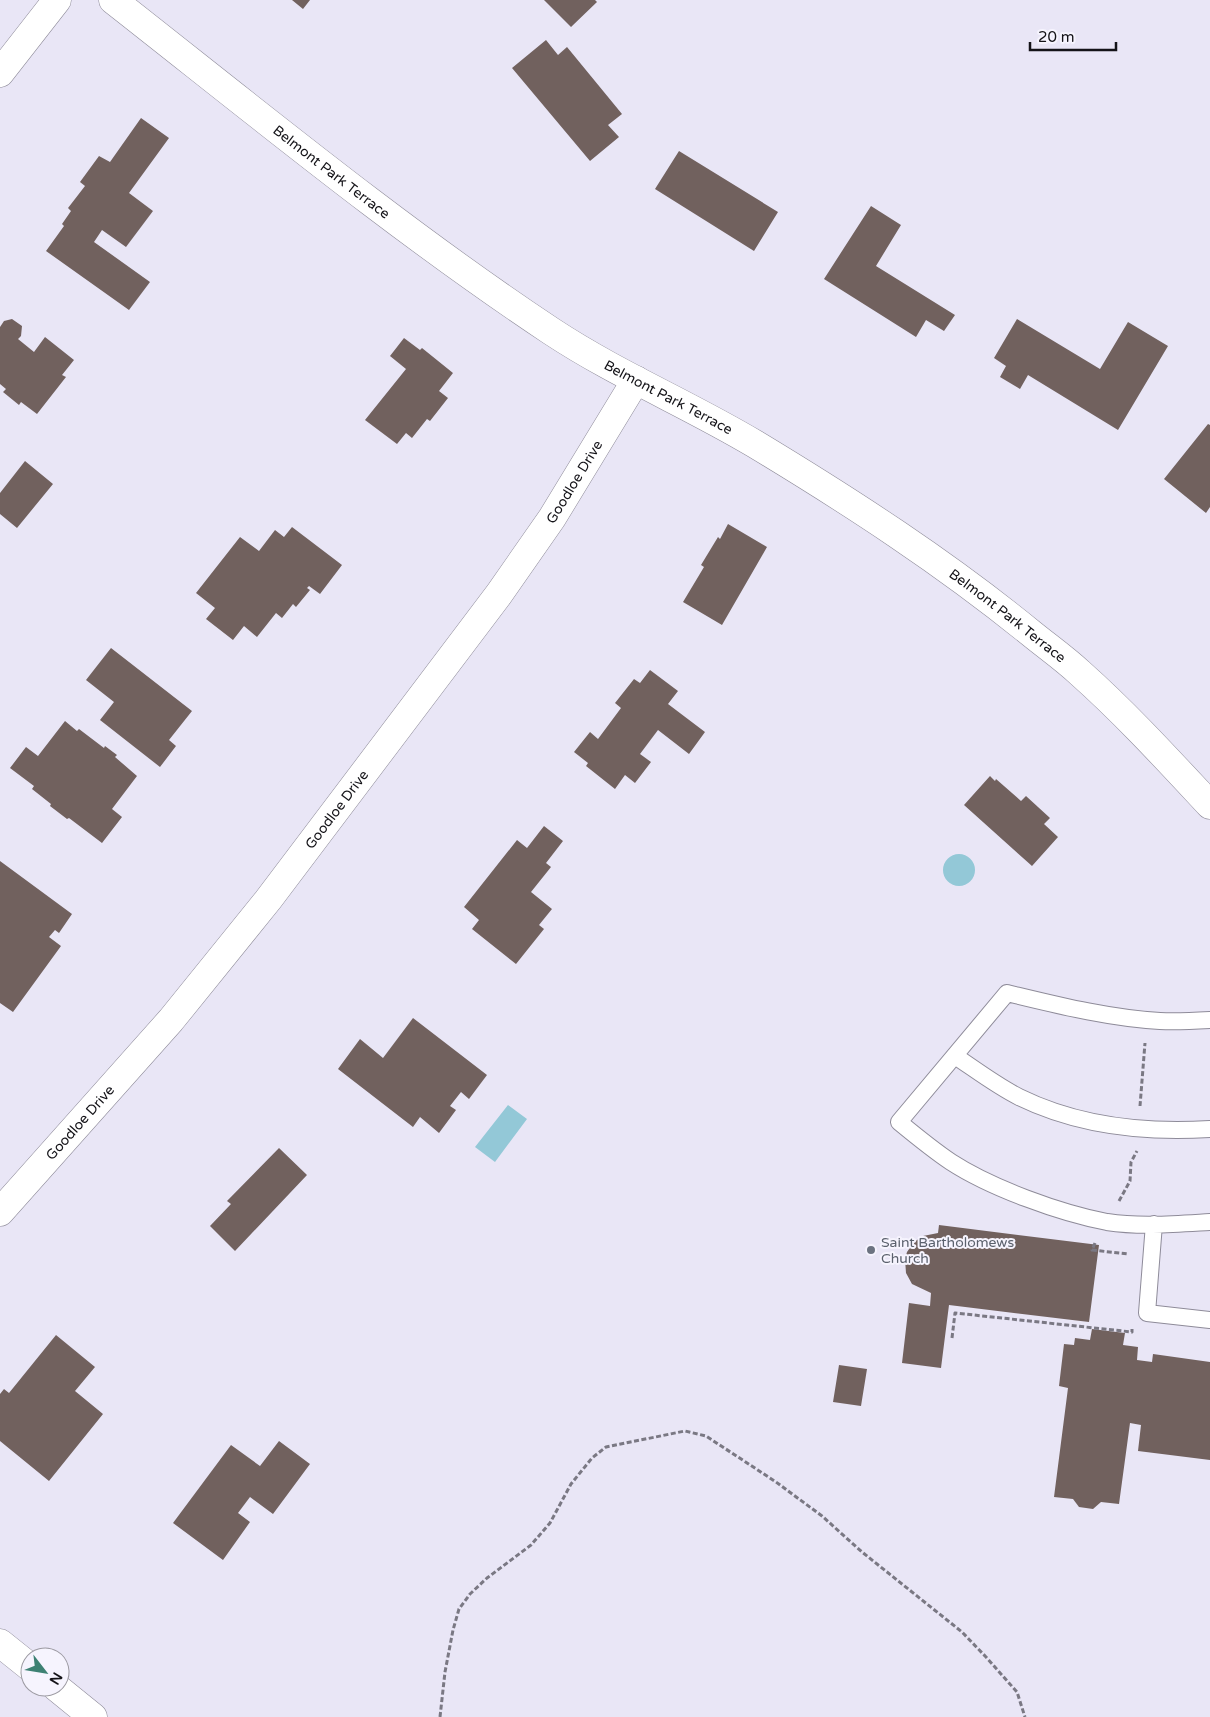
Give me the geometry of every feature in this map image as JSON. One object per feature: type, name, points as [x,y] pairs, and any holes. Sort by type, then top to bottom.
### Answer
[{"type":"street","points":[[0,73],[57,0]]},
{"type":"street","name":"Belmont Park Terrace","points":[[113,0],[413,234],[554,333],[743,438],[852,504],[919,548],[994,603],[1078,671],[1118,709],[1210,805]]},
{"type":"street","name":"Goodloe Drive","points":[[0,1212],[171,1020],[280,884],[515,571],[552,518],[636,380]]},
{"type":"street","points":[[0,1643],[20,1658]]},
{"type":"street","points":[[68,1697],[93,1717]]},
{"type":"lane","points":[[1210,1020],[1158,1021],[1114,1016],[1064,1007],[1008,993],[899,1122],[952,1162],[977,1177],[1066,1212],[1108,1222],[1154,1224],[1210,1222]]},
{"type":"lane","points":[[954,1056],[1020,1097],[1062,1114],[1122,1127],[1210,1129]]},
{"type":"lane","points":[[1154,1224],[1147,1313],[1210,1320]]},
{"type":"path","points":[[440,1717],[445,1672],[453,1630],[459,1609],[470,1594],[487,1578],[531,1545],[550,1523],[571,1484],[592,1458],[606,1447],[685,1431],[706,1436],[713,1440],[799,1499],[962,1632],[1017,1692],[1025,1717]]},
{"type":"water","points":[[959,854],[965,855],[970,859],[974,864],[974,876],[970,881],[965,885],[959,886],[953,885],[948,881],[944,876],[943,870],[944,864],[948,859],[953,855]]},
{"type":"water","points":[[508,1105],[527,1119],[495,1162],[475,1147]]},
{"type":"building","points":[[292,0],[310,0],[303,9]]},
{"type":"building","points":[[544,0],[595,0],[597,2],[571,27]]},
{"type":"building","points":[[546,40],[558,55],[567,47],[622,114],[608,125],[619,137],[590,161],[512,68]]},
{"type":"building","points":[[141,118],[169,138],[129,193],[153,211],[126,247],[102,230],[94,242],[150,282],[129,310],[46,251],[64,226],[62,224],[71,211],[68,208],[85,186],[80,182],[99,156],[110,162]]},
{"type":"building","points":[[679,151],[778,212],[754,251],[655,189]]},
{"type":"building","points":[[871,206],[901,225],[876,266],[955,315],[944,331],[926,320],[916,337],[824,279]]},
{"type":"building","points":[[12,319],[22,326],[21,336],[18,339],[34,352],[45,337],[74,360],[62,375],[66,377],[37,414],[21,402],[19,405],[3,392],[6,389],[0,384],[0,327],[4,321]]},
{"type":"building","points":[[1017,319],[1100,369],[1128,322],[1168,346],[1118,430],[1028,375],[1020,389],[1000,377],[1006,366],[994,358]]},
{"type":"building","points":[[404,338],[420,350],[422,348],[453,373],[439,391],[448,398],[430,421],[427,419],[412,438],[406,433],[397,444],[365,420],[406,369],[390,356]]},
{"type":"building","points":[[1208,424],[1210,425],[1210,507],[1206,513],[1164,479]]},
{"type":"building","points":[[25,461],[53,484],[17,528],[0,514],[0,493]]},
{"type":"building","points":[[728,524],[767,547],[722,625],[683,602],[704,567],[701,565],[718,537],[720,539]]},
{"type":"building","points":[[292,527],[342,565],[320,594],[309,586],[307,588],[310,590],[296,607],[293,604],[282,618],[276,613],[257,637],[244,626],[233,640],[206,619],[215,608],[196,593],[240,537],[259,551],[275,530],[284,537]]},
{"type":"building","points":[[111,648],[192,711],[169,740],[176,746],[160,767],[100,720],[114,702],[86,680]]},
{"type":"building","points":[[650,670],[678,691],[668,704],[705,732],[689,754],[658,730],[640,754],[651,762],[635,783],[625,775],[615,789],[586,766],[588,763],[574,752],[590,732],[598,739],[621,708],[615,703],[634,679],[640,683]]},
{"type":"building","points":[[65,721],[77,731],[79,729],[104,748],[105,746],[117,755],[115,757],[137,776],[112,809],[122,817],[102,843],[50,806],[51,804],[32,789],[34,786],[10,768],[26,747],[38,756]]},
{"type":"building","points":[[990,776],[1021,801],[1026,796],[1050,818],[1044,824],[1058,837],[1032,866],[964,805]]},
{"type":"building","points":[[544,826],[563,841],[546,863],[551,867],[531,892],[552,909],[539,925],[544,929],[516,964],[472,929],[479,920],[464,907],[517,840],[527,848]]},
{"type":"building","points":[[0,861],[72,914],[59,933],[55,930],[49,937],[61,946],[13,1012],[0,1003]]},
{"type":"building","points":[[413,1018],[487,1075],[469,1099],[461,1092],[450,1106],[456,1110],[439,1133],[420,1117],[413,1127],[338,1069],[360,1039],[383,1058]]},
{"type":"building","points":[[279,1148],[307,1175],[235,1251],[210,1226],[231,1204],[227,1201]]},
{"type":"building","points":[[939,1225],[1099,1245],[1089,1322],[949,1305],[941,1368],[902,1363],[909,1303],[930,1306],[931,1293],[912,1284],[906,1273],[905,1259],[907,1252],[914,1242],[923,1236],[938,1233]]},
{"type":"building","points":[[1092,1329],[1125,1333],[1123,1345],[1138,1347],[1137,1360],[1152,1362],[1153,1354],[1210,1362],[1210,1460],[1138,1451],[1141,1425],[1130,1423],[1119,1504],[1101,1502],[1093,1509],[1079,1507],[1073,1499],[1054,1497],[1068,1388],[1059,1386],[1064,1344],[1074,1345],[1075,1338],[1090,1340]]},
{"type":"building","points":[[56,1335],[95,1367],[75,1391],[103,1414],[49,1481],[0,1441],[0,1394],[4,1389],[9,1393]]},
{"type":"building","points":[[839,1365],[867,1369],[861,1406],[833,1402]]},
{"type":"building","points":[[279,1441],[310,1464],[273,1514],[250,1497],[238,1513],[250,1522],[223,1560],[173,1523],[231,1445],[260,1466]]},
{"type":"place","name":"Saint Bartholomews Church","points":[[871,1250]]}]
